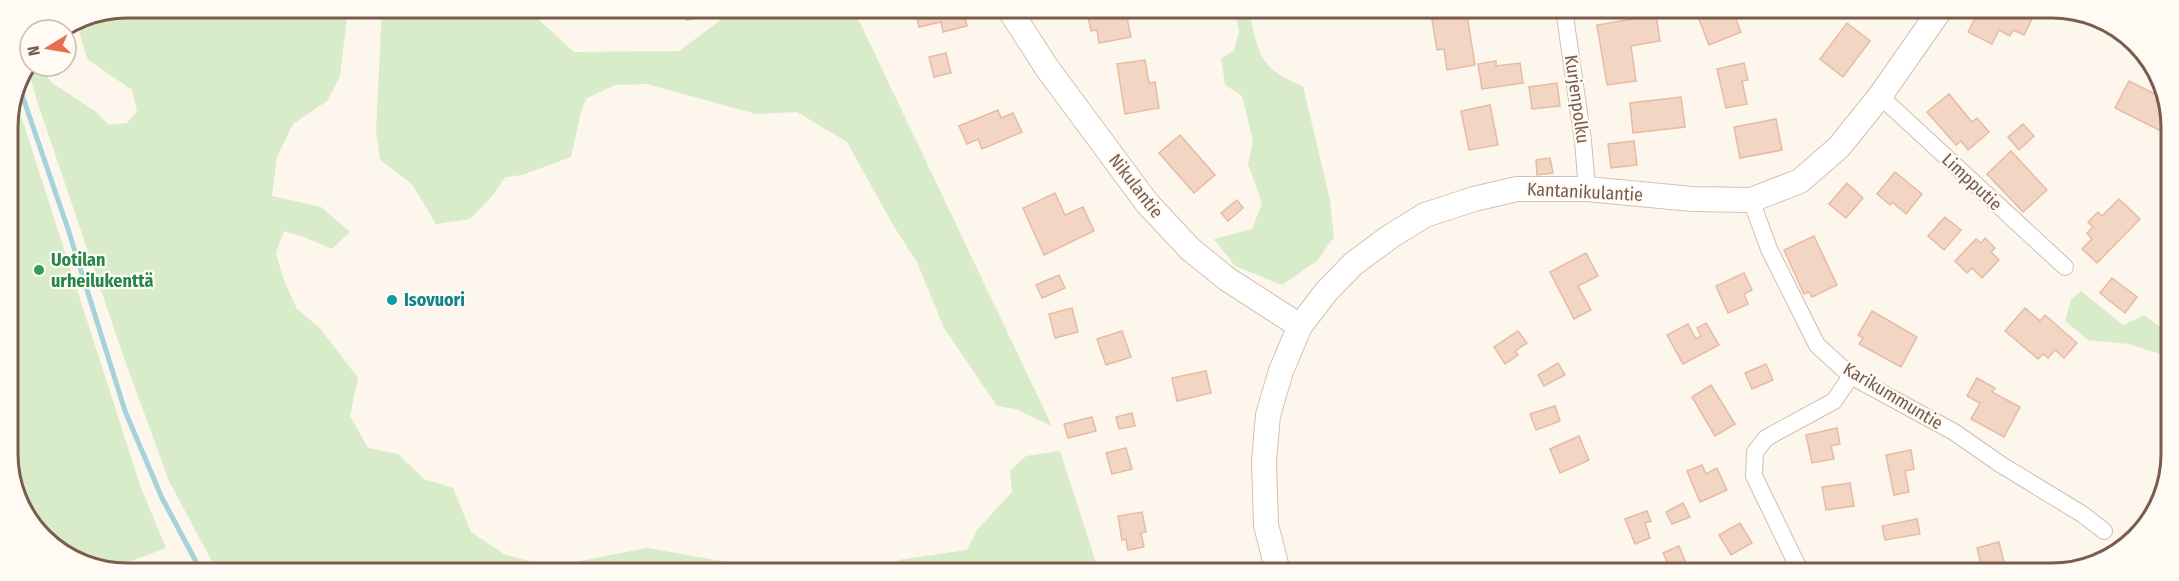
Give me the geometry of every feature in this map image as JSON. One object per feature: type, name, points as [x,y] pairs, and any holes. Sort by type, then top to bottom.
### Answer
[{"type":"street","name":"Nikulantie","points":[[1015,18],[1047,68],[1147,203],[1190,249],[1227,279],[1300,326]]},
{"type":"street","name":"Kurjenpolku","points":[[1565,18],[1583,141],[1587,189]]},
{"type":"street","name":"Kantanikulantie","points":[[1276,563],[1266,525],[1264,461],[1268,415],[1281,371],[1300,326],[1326,292],[1353,264],[1425,215],[1474,199],[1517,189],[1587,189],[1692,199],[1751,200],[1800,182],[1839,147],[1880,96],[1934,18]]},
{"type":"street","name":"Limpputie","points":[[1880,96],[2065,267]]},
{"type":"street","name":"Karikummuntie","points":[[1751,200],[1769,249],[1816,345],[1851,376],[1954,432],[2000,464],[2082,514],[2104,531]]},
{"type":"street","points":[[1795,563],[1754,476],[1755,452],[1766,438],[1833,401],[1851,376]]},
{"type":"green space","points":[[120,18],[347,18],[340,76],[327,101],[293,124],[277,157],[272,196],[321,207],[350,232],[332,249],[284,231],[276,253],[283,278],[297,309],[320,328],[358,378],[350,416],[368,448],[398,454],[424,479],[453,488],[471,532],[504,554],[535,563],[213,563],[169,481],[124,358],[31,78],[48,78],[52,83],[95,111],[109,125],[127,123],[137,111],[132,90],[87,59],[79,29]]},
{"type":"green space","points":[[382,18],[537,18],[574,52],[679,51],[724,18],[858,18],[1052,426],[1015,409],[997,406],[944,328],[917,262],[893,225],[847,142],[797,112],[756,114],[647,84],[615,85],[587,98],[582,108],[571,157],[522,175],[505,177],[493,195],[470,219],[436,224],[412,184],[380,160],[376,131]]},
{"type":"green space","points":[[1237,18],[1251,18],[1258,48],[1269,66],[1278,74],[1303,86],[1330,200],[1334,237],[1317,261],[1282,285],[1235,266],[1214,239],[1252,229],[1262,203],[1248,164],[1253,141],[1242,96],[1225,85],[1221,58],[1234,51],[1239,31]]},
{"type":"green space","name":"Uotilan urheilukenttä","points":[[19,111],[141,488],[166,548],[126,563],[106,561],[79,552],[66,545],[45,526],[36,515],[24,489],[18,461]]},
{"type":"green space","points":[[2081,291],[2123,325],[2144,315],[2161,327],[2161,354],[2129,344],[2088,340],[2065,321],[2071,300]]},
{"type":"green space","points":[[1060,451],[1096,563],[896,563],[898,560],[967,550],[977,530],[1012,492],[1010,471],[1026,456]]},
{"type":"green space","points":[[647,548],[733,563],[570,563]]},
{"type":"building","points":[[917,18],[965,18],[967,26],[943,32],[941,22],[919,27]]},
{"type":"building","points":[[1088,18],[1127,18],[1131,37],[1099,43],[1097,30],[1091,31]]},
{"type":"building","points":[[1467,18],[1475,65],[1447,70],[1444,49],[1437,50],[1432,20]]},
{"type":"building","points":[[1638,18],[1656,18],[1660,41],[1631,46],[1636,81],[1607,85],[1597,25]]},
{"type":"building","points":[[1698,18],[1736,18],[1741,32],[1709,45]]},
{"type":"building","points":[[1976,18],[2032,18],[2024,35],[2013,30],[2010,36],[1999,30],[1992,44],[1968,32]]},
{"type":"building","points":[[1847,23],[1870,41],[1843,77],[1820,59]]},
{"type":"building","points":[[946,53],[951,73],[934,77],[929,57]]},
{"type":"building","points":[[1145,60],[1149,83],[1155,82],[1159,108],[1125,114],[1117,64]]},
{"type":"building","points":[[1496,61],[1496,66],[1520,63],[1523,83],[1482,89],[1478,64]]},
{"type":"building","points":[[1744,63],[1748,80],[1742,81],[1747,104],[1726,108],[1717,69]]},
{"type":"building","points":[[2129,81],[2156,94],[2161,131],[2115,108]]},
{"type":"building","points":[[1557,83],[1560,106],[1532,109],[1529,87]]},
{"type":"building","points":[[1949,94],[1972,122],[1977,118],[1989,132],[1968,150],[1961,141],[1956,145],[1927,112]]},
{"type":"building","points":[[1681,97],[1685,127],[1633,133],[1630,103]]},
{"type":"building","points":[[1490,105],[1498,145],[1469,150],[1461,111]]},
{"type":"building","points":[[998,110],[1001,118],[1013,113],[1022,132],[982,149],[978,139],[967,144],[959,126]]},
{"type":"building","points":[[1776,119],[1782,150],[1740,158],[1734,127]]},
{"type":"building","points":[[2023,124],[2034,136],[2019,150],[2008,137]]},
{"type":"building","points":[[1180,135],[1215,175],[1194,193],[1159,153]]},
{"type":"building","points":[[1634,141],[1637,165],[1611,168],[1608,144]]},
{"type":"building","points":[[2011,151],[2047,190],[2023,212],[1987,174]]},
{"type":"building","points":[[1550,158],[1553,173],[1537,175],[1536,160]]},
{"type":"building","points":[[1895,172],[1922,194],[1906,214],[1892,202],[1890,205],[1877,194]]},
{"type":"building","points":[[1847,183],[1863,198],[1846,218],[1829,204]]},
{"type":"building","points":[[1055,193],[1065,215],[1083,207],[1094,231],[1044,255],[1023,208]]},
{"type":"building","points":[[2119,199],[2140,219],[2097,263],[2082,249],[2092,239],[2087,233],[2093,227],[2088,222],[2098,212],[2102,216]]},
{"type":"building","points":[[1237,200],[1243,208],[1228,221],[1221,213]]},
{"type":"building","points":[[1945,217],[1961,230],[1944,250],[1928,236]]},
{"type":"building","points":[[1814,236],[1837,285],[1812,297],[1809,292],[1804,294],[1784,250]]},
{"type":"building","points":[[1985,238],[1995,248],[1991,252],[1999,260],[1982,278],[1972,268],[1967,273],[1955,261],[1976,239],[1981,243]]},
{"type":"building","points":[[1586,253],[1598,276],[1578,286],[1591,310],[1574,319],[1550,272]]},
{"type":"building","points":[[1744,273],[1752,290],[1744,294],[1748,304],[1728,313],[1716,286]]},
{"type":"building","points":[[1059,275],[1065,288],[1042,298],[1036,285]]},
{"type":"building","points":[[2112,278],[2137,297],[2125,313],[2100,293]]},
{"type":"building","points":[[1072,308],[1078,332],[1055,338],[1049,314]]},
{"type":"building","points":[[2025,308],[2040,321],[2045,315],[2077,343],[2064,358],[2055,350],[2048,358],[2043,354],[2038,359],[2005,331]]},
{"type":"building","points":[[1872,311],[1917,337],[1901,367],[1859,344],[1863,338],[1858,335]]},
{"type":"building","points":[[1706,323],[1719,345],[1683,364],[1667,335],[1688,324],[1696,339],[1701,336],[1697,328]]},
{"type":"building","points":[[1122,331],[1131,357],[1106,365],[1097,339]]},
{"type":"building","points":[[1518,331],[1527,343],[1515,351],[1518,355],[1505,364],[1494,347]]},
{"type":"building","points":[[1558,363],[1565,375],[1544,386],[1538,375]]},
{"type":"building","points":[[1766,364],[1773,380],[1752,389],[1745,373]]},
{"type":"building","points":[[1206,371],[1211,393],[1177,401],[1172,378]]},
{"type":"building","points":[[1977,378],[1995,388],[1992,392],[2020,407],[2004,437],[1971,419],[1980,403],[1967,396]]},
{"type":"building","points":[[1711,385],[1735,424],[1715,436],[1692,397]]},
{"type":"building","points":[[1555,406],[1560,421],[1536,430],[1530,414]]},
{"type":"building","points":[[1132,413],[1135,426],[1119,429],[1116,417]]},
{"type":"building","points":[[1092,417],[1096,431],[1068,438],[1064,424]]},
{"type":"building","points":[[1837,428],[1840,444],[1831,446],[1834,459],[1812,463],[1806,435]]},
{"type":"building","points":[[1579,436],[1589,460],[1560,473],[1550,449]]},
{"type":"building","points":[[1126,448],[1132,469],[1112,474],[1106,453]]},
{"type":"building","points":[[1911,450],[1914,469],[1905,471],[1909,492],[1894,495],[1886,455]]},
{"type":"building","points":[[1702,465],[1706,474],[1717,468],[1727,490],[1700,502],[1687,471]]},
{"type":"building","points":[[1850,483],[1854,506],[1826,510],[1822,487]]},
{"type":"building","points":[[1683,503],[1690,517],[1672,524],[1666,512]]},
{"type":"building","points":[[1647,511],[1651,521],[1645,523],[1650,538],[1635,544],[1625,519]]},
{"type":"building","points":[[1142,512],[1146,532],[1141,533],[1144,547],[1128,550],[1126,539],[1122,540],[1118,516]]},
{"type":"building","points":[[1917,519],[1920,534],[1885,540],[1882,526]]},
{"type":"building","points":[[1740,523],[1752,543],[1731,555],[1719,535]]},
{"type":"building","points":[[1999,542],[2004,563],[1981,563],[1977,548]]},
{"type":"building","points":[[1679,546],[1686,563],[1668,563],[1663,553]]},
{"type":"waterway","points":[[23,97],[68,229],[125,411],[162,498],[197,563]]},
{"type":"place","name":"Uotilan urheilukenttä","points":[[39,270]]},
{"type":"place","name":"Isovuori","points":[[392,300]]}]
